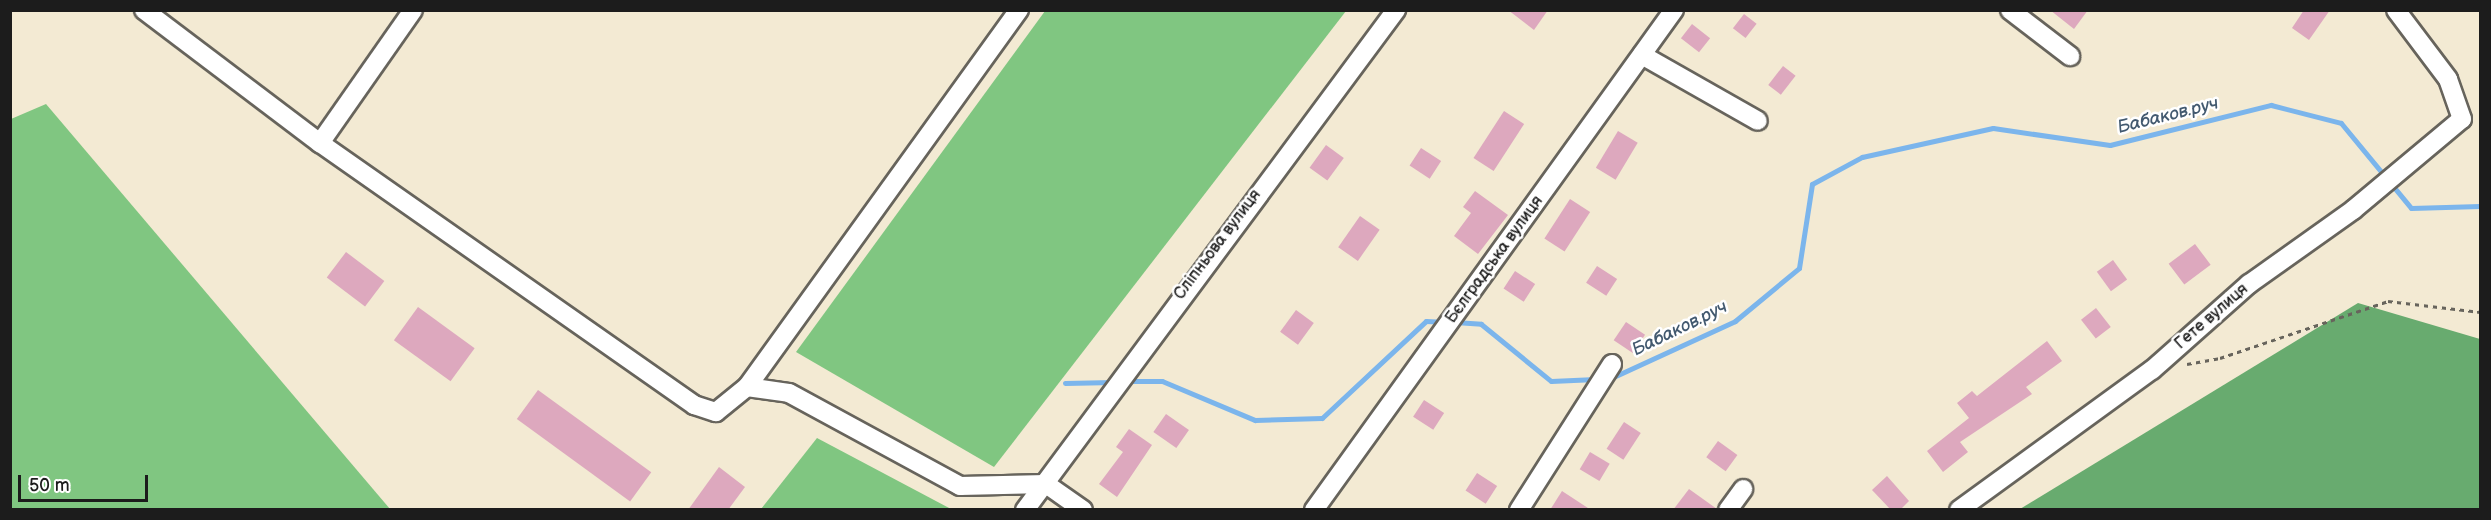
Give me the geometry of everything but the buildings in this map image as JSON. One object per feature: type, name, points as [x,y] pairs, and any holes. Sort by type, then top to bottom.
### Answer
[{"type":"street","points":[[320,143],[413,10]]},
{"type":"street","points":[[149,12],[320,143],[694,405],[716,412],[747,387],[1019,10]]},
{"type":"street","name":"Сліпньова вулиця","points":[[1025,510],[1396,10]]},
{"type":"street","name":"Бєлградська вулиця","points":[[1314,510],[1674,10]]},
{"type":"street","points":[[2010,10],[2070,56]]},
{"type":"street","name":"Гете вулиця","points":[[1959,510],[2152,370],[2249,284],[2353,210],[2462,119],[2448,79],[2396,10]]},
{"type":"street","points":[[1642,56],[1758,121]]},
{"type":"street","points":[[1518,510],[1612,364]]},
{"type":"street","points":[[747,387],[789,393],[960,486],[1046,484],[1083,510]]},
{"type":"street","points":[[1728,510],[1743,489]]},
{"type":"path","points":[[2152,370],[2220,358],[2388,301],[2481,312]]},
{"type":"green space","points":[[1045,11],[1346,11],[994,467],[796,352]]},
{"type":"green space","points":[[46,104],[390,509],[11,509],[11,119]]},
{"type":"green space","points":[[2358,303],[2480,339],[2480,509],[2020,509]]},
{"type":"green space","points":[[817,438],[951,509],[761,509]]},
{"type":"waterway","name":"Бабаков.руч","points":[[1609,379],[1735,321],[1799,268],[1812,184],[1862,157],[1993,128],[2110,145],[2271,105],[2341,123],[2411,208],[2480,206]]},
{"type":"waterway","name":"Бабаков.руч","points":[[1126,381],[1162,381],[1255,420],[1322,418],[1426,321],[1446,322]]},
{"type":"waterway","name":"Бабаков.руч","points":[[1455,322],[1481,324],[1551,381],[1596,379]]},
{"type":"waterway","name":"Бабаков.руч","points":[[1065,383],[1114,382]]}]
